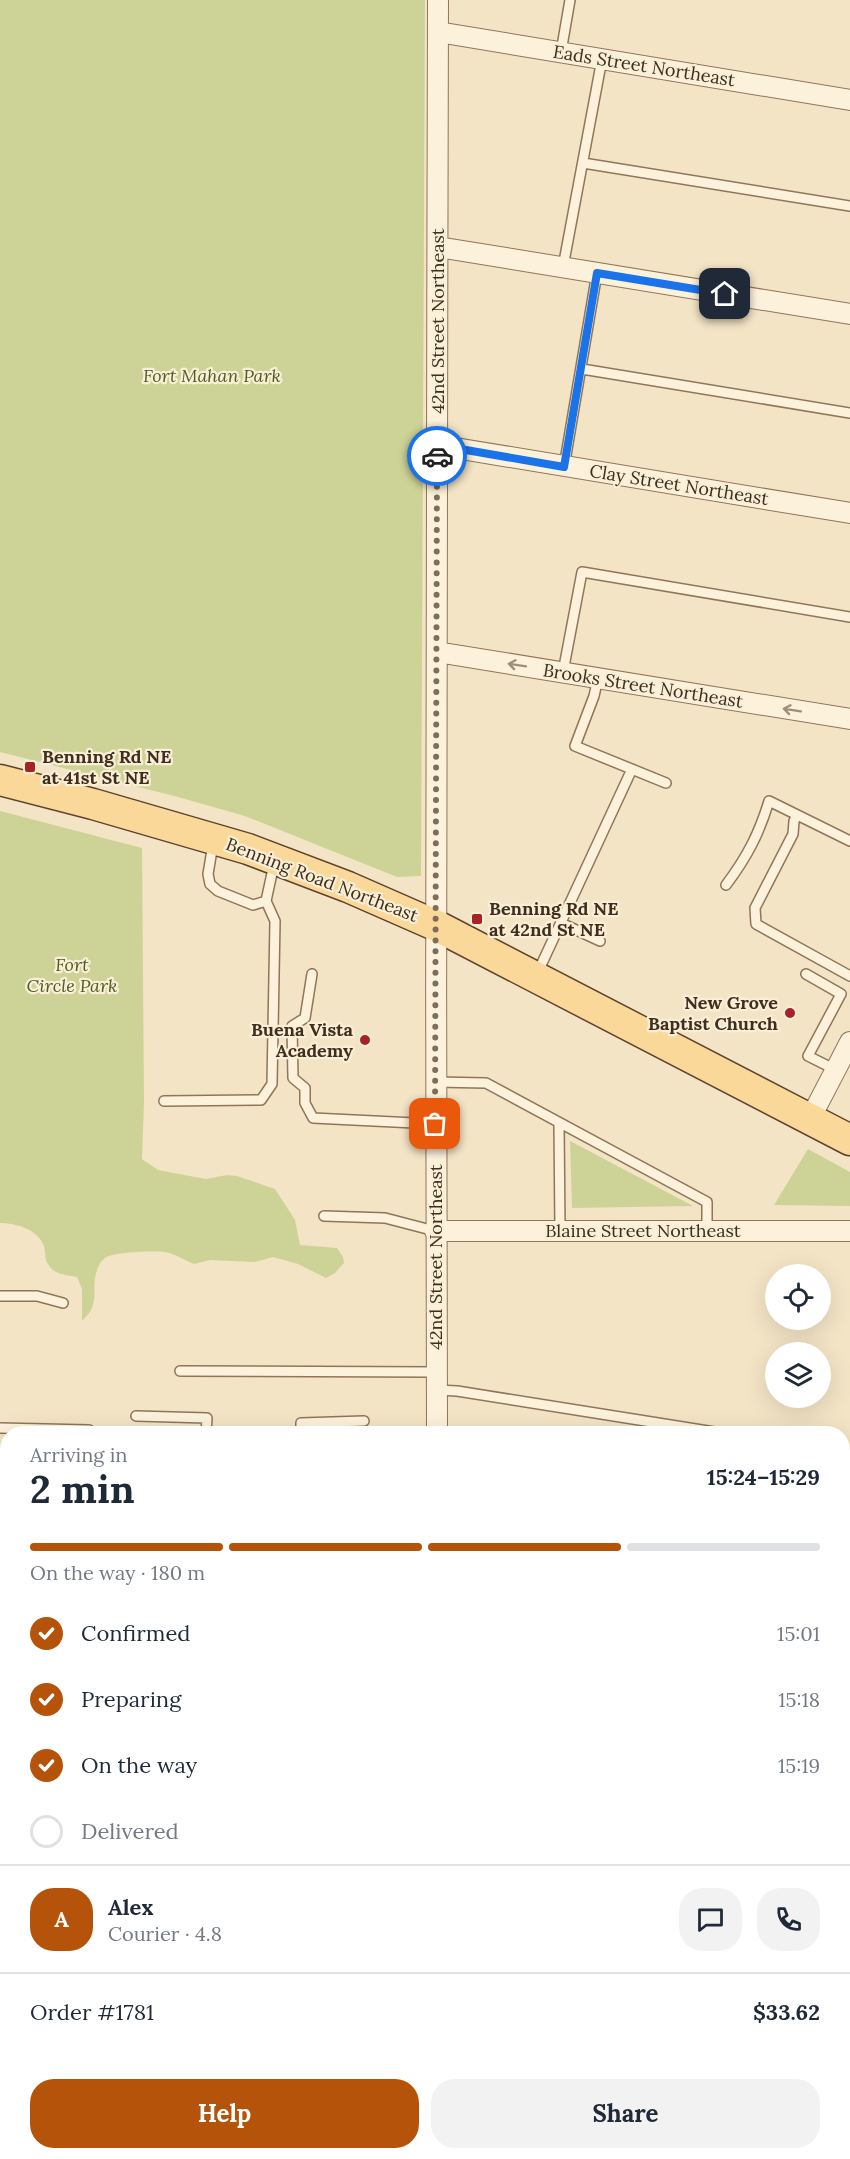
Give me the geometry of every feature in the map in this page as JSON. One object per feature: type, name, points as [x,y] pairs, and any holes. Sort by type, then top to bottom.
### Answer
[{"type":"main road","name":"Benning Road Northeast","points":[[0,780],[214,839],[348,887],[437,926],[850,1140]]},
{"type":"street","name":"42nd Street Northeast","points":[[437,1426],[435,1124],[438,0]]},
{"type":"street","name":"Eads Street Northeast","points":[[438,32],[850,100]]},
{"type":"street","points":[[438,247],[850,314]]},
{"type":"street","name":"Clay Street Northeast","points":[[437,445],[850,513]]},
{"type":"street","name":"Brooks Street Northeast","points":[[437,652],[850,719]]},
{"type":"street","points":[[810,1119],[850,1042]]},
{"type":"street","name":"Blaine Street Northeast","points":[[435,1230],[850,1231]]},
{"type":"lane","points":[[561,52],[570,0]]},
{"type":"lane","points":[[563,267],[602,59]]},
{"type":"lane","points":[[583,162],[850,206]]},
{"type":"lane","points":[[564,467],[597,273]]},
{"type":"lane","points":[[582,369],[850,413]]},
{"type":"lane","points":[[563,672],[582,572],[850,618]]},
{"type":"lane","points":[[598,678],[594,696],[575,746],[666,783]]},
{"type":"lane","points":[[536,977],[632,770]]},
{"type":"lane","points":[[726,885],[759,832],[769,801],[850,841]]},
{"type":"lane","points":[[797,815],[793,834],[755,908],[756,924],[850,976]]},
{"type":"lane","points":[[214,839],[208,874],[210,884],[218,891],[253,904],[266,901]]},
{"type":"lane","points":[[164,1101],[261,1100],[272,1084],[275,921],[266,901],[275,859]]},
{"type":"lane","points":[[561,923],[600,941]]},
{"type":"lane","points":[[312,974],[305,1018],[292,1026],[292,1037],[293,1078],[305,1088],[305,1103],[313,1118],[435,1124]]},
{"type":"lane","points":[[806,974],[841,994],[808,1056],[836,1070]]},
{"type":"lane","points":[[436,1082],[486,1083],[707,1202],[707,1231]]},
{"type":"lane","points":[[559,1123],[560,1231]]},
{"type":"lane","points":[[324,1216],[385,1218],[435,1230]]},
{"type":"lane","points":[[0,1296],[38,1296],[63,1303]]},
{"type":"lane","points":[[180,1371],[436,1381],[457,1391],[677,1426]]},
{"type":"lane","points":[[136,1416],[207,1418],[206,1426]]},
{"type":"lane","points":[[301,1426],[301,1423],[364,1421]]},
{"type":"green space","name":"Fort Mahan Park","points":[[0,0],[425,0],[421,876],[397,877],[245,816],[0,752]]},
{"type":"green space","name":"Fort Circle Park","points":[[0,811],[142,848],[144,1102],[142,1159],[158,1170],[206,1179],[227,1175],[237,1176],[275,1189],[295,1220],[300,1245],[337,1248],[344,1263],[335,1273],[326,1278],[298,1264],[273,1257],[255,1262],[210,1260],[194,1264],[163,1252],[117,1254],[105,1258],[98,1267],[95,1277],[94,1302],[82,1321],[82,1289],[77,1277],[61,1274],[51,1268],[46,1260],[45,1248],[37,1235],[19,1226],[0,1223]]},
{"type":"green space","points":[[570,1141],[693,1206],[572,1208]]},
{"type":"green space","points":[[808,1149],[850,1172],[850,1206],[774,1205]]},
{"type":"way so far","points":[[435,1124],[438,895],[437,456]]},
{"type":"place","name":"Benning Rd NE at 41st St NE","points":[[30,767]]},
{"type":"place","name":"Benning Rd NE at 42nd St NE","points":[[477,919]]},
{"type":"place","name":"New Grove Baptist Church","points":[[790,1013]]},
{"type":"place","name":"Buena Vista Academy","points":[[365,1040]]},
{"type":"route","points":[[437,456],[437,445],[564,467],[597,273],[725,294]]}]
